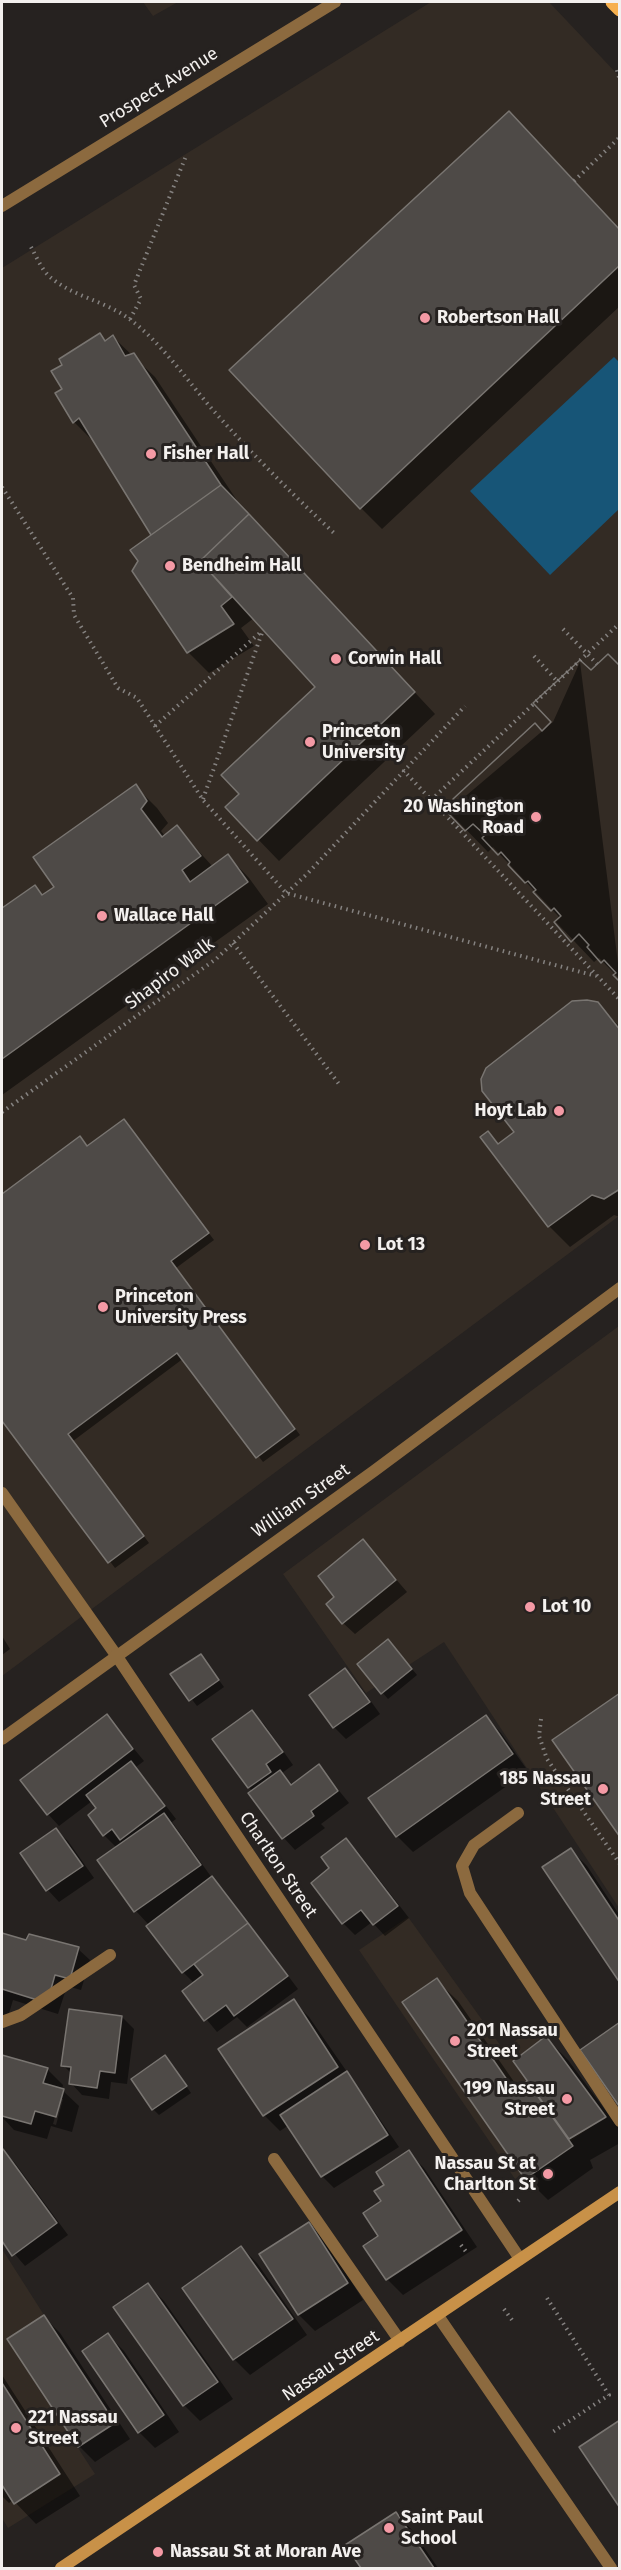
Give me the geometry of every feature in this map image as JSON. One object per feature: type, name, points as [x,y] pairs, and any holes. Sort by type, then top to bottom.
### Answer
[{"type":"main road","points":[[613,2],[620,9]]},
{"type":"main road","name":"Nassau Street","points":[[61,2568],[620,2192]]},
{"type":"street","name":"Prospect Avenue","points":[[2,206],[335,2]]},
{"type":"street","name":"William Street","points":[[2,1739],[374,1471],[620,1288]]},
{"type":"street","name":"Charlton Street","points":[[2,1493],[116,1655],[520,2259]]},
{"type":"street","points":[[518,1813],[474,1845],[462,1866],[470,1893],[620,2121]]},
{"type":"street","points":[[2,2022],[21,2015],[111,1955]]},
{"type":"street","points":[[274,2159],[400,2341]]},
{"type":"street","points":[[438,2316],[611,2568]]},
{"type":"path","points":[[617,70],[620,81]]},
{"type":"path","points":[[574,181],[620,137]]},
{"type":"path","points":[[130,319],[141,299],[134,285],[186,156]]},
{"type":"path","points":[[31,247],[46,273],[62,287],[106,303],[130,319],[246,447],[334,533]]},
{"type":"path","points":[[2,487],[73,598],[74,615],[118,688],[137,698],[203,800],[286,893],[597,976]]},
{"type":"path","points":[[431,800],[620,623]]},
{"type":"path","points":[[563,629],[597,664]]},
{"type":"path","points":[[155,726],[263,630],[203,800]]},
{"type":"path","points":[[534,656],[557,681]]},
{"type":"path","name":"Shapiro Walk","points":[[2,1112],[190,980],[233,943],[308,873],[465,706]]},
{"type":"path","points":[[403,770],[620,1000]]},
{"type":"path","points":[[233,943],[339,1084]]},
{"type":"path","points":[[541,1719],[539,1736],[547,1759],[620,1864]]},
{"type":"path","points":[[518,2201],[522,2197]]},
{"type":"path","points":[[461,2245],[467,2253]]},
{"type":"path","points":[[528,2448],[609,2395],[547,2298]]},
{"type":"path","points":[[504,2309],[512,2320]]},
{"type":"shaded area","points":[[143,2],[178,2],[153,16]]},
{"type":"shaded area","name":"Princeton University","points":[[431,2],[549,2],[619,76],[619,1216],[2,1676],[2,268]]},
{"type":"shaded area","points":[[619,1326],[619,1908],[444,1642],[366,1693],[283,1574]]},
{"type":"shaded area","points":[[408,1917],[503,2049],[539,2025],[606,2117],[515,2179],[359,1950]]},
{"type":"shaded area","points":[[2,2249],[44,2315],[7,2339],[95,2474],[8,2528],[2,2518]]},
{"type":"water","points":[[614,357],[620,363],[619,509],[550,575],[470,491]]},
{"type":"building","name":"Robertson Hall","points":[[509,111],[620,230],[620,265],[360,509],[229,370]]},
{"type":"building","name":"Fisher Hall","points":[[100,333],[105,341],[113,335],[125,356],[134,353],[221,485],[151,535],[79,418],[73,423],[55,393],[62,389],[51,371],[62,365],[59,359]]},
{"type":"building","name":"Bendheim Hall","points":[[221,485],[249,514],[200,561],[232,597],[221,606],[234,624],[187,653],[132,571],[138,561],[130,550]]},
{"type":"building","name":"Corwin Hall","points":[[249,514],[415,692],[257,841],[225,807],[239,794],[221,775],[315,687],[200,561]]},
{"type":"building","name":"20 Washington Road","points":[[608,654],[620,666],[620,982],[613,975],[616,973],[604,960],[601,963],[579,934],[571,942],[554,922],[561,916],[554,908],[551,911],[533,892],[536,890],[528,881],[525,883],[508,865],[510,862],[501,852],[498,855],[482,838],[485,835],[473,824],[465,831],[446,811],[456,802],[453,799],[535,723],[542,731],[551,722],[533,703],[580,660],[591,670]]},
{"type":"building","name":"20 Washington Road","points":[[608,654],[620,666],[620,982],[613,975],[616,973],[604,960],[601,963],[579,934],[571,942],[554,922],[561,916],[554,908],[551,911],[533,892],[536,890],[528,881],[525,883],[508,865],[510,862],[501,852],[498,855],[482,838],[485,835],[473,824],[465,831],[446,811],[456,802],[453,799],[535,723],[542,731],[551,722],[533,703],[580,660],[591,670]]},
{"type":"building","name":"Wallace Hall","points":[[136,784],[147,801],[141,809],[162,837],[177,825],[201,856],[182,870],[190,882],[228,854],[248,882],[2,1059],[2,908],[35,885],[42,895],[54,887],[33,857]]},
{"type":"building","name":"Hoyt Lab","points":[[572,1001],[598,1002],[620,1030],[620,1189],[604,1199],[592,1195],[548,1227],[480,1137],[488,1131],[498,1144],[514,1132],[482,1091],[481,1079],[486,1068]]},
{"type":"building","name":"Princeton University Press","points":[[124,1119],[209,1233],[171,1261],[295,1429],[256,1458],[177,1353],[68,1434],[144,1536],[108,1563],[2,1421],[2,1194],[80,1136],[87,1146]]},
{"type":"building","points":[[363,1539],[396,1580],[342,1624],[326,1604],[334,1597],[318,1576]]},
{"type":"building","points":[[388,1639],[412,1669],[381,1694],[357,1664]]},
{"type":"building","points":[[201,1654],[219,1680],[189,1701],[170,1674]]},
{"type":"building","points":[[345,1668],[370,1702],[333,1728],[309,1695]]},
{"type":"building","name":"185 Nassau Street","points":[[620,1693],[620,1837],[552,1740]]},
{"type":"building","points":[[252,1710],[283,1752],[266,1764],[271,1772],[248,1788],[212,1739]]},
{"type":"building","points":[[107,1714],[133,1749],[47,1815],[20,1780]]},
{"type":"building","points":[[486,1715],[513,1754],[396,1837],[368,1798]]},
{"type":"building","points":[[131,1761],[165,1806],[120,1840],[112,1829],[103,1836],[88,1815],[96,1808],[86,1795]]},
{"type":"building","points":[[319,1764],[338,1791],[311,1811],[314,1816],[282,1839],[248,1793],[280,1770],[291,1785]]},
{"type":"building","points":[[164,1813],[201,1865],[134,1912],[97,1860]]},
{"type":"building","points":[[56,1828],[83,1866],[46,1891],[20,1853]]},
{"type":"building","points":[[346,1838],[398,1906],[373,1925],[361,1910],[342,1924],[311,1883],[329,1868],[321,1857]]},
{"type":"building","points":[[571,1848],[620,1922],[620,1983],[542,1867]]},
{"type":"building","points":[[212,1876],[248,1923],[182,1973],[146,1926]]},
{"type":"building","points":[[248,1923],[288,1976],[234,2016],[226,2005],[204,2021],[182,1991],[203,1975],[194,1964]]},
{"type":"building","points":[[2,1933],[26,1940],[29,1934],[79,1947],[70,1979],[55,1975],[47,2003],[2,1989]]},
{"type":"building","name":"201 Nassau Street","points":[[437,1978],[514,2090],[527,2081],[573,2146],[525,2179],[402,2002]]},
{"type":"building","points":[[294,1999],[338,2067],[263,2116],[218,2049]]},
{"type":"building","points":[[69,2009],[122,2016],[115,2073],[100,2071],[97,2088],[69,2084],[71,2067],[61,2066]]},
{"type":"building","points":[[620,2022],[620,2106],[619,2106],[580,2050]]},
{"type":"building","name":"199 Nassau Street","points":[[546,2036],[606,2117],[569,2139],[513,2061]]},
{"type":"building","points":[[2,2055],[48,2068],[43,2083],[64,2089],[56,2117],[35,2111],[31,2124],[2,2116]]},
{"type":"building","points":[[165,2055],[187,2086],[152,2110],[131,2079]]},
{"type":"building","points":[[347,2071],[388,2135],[321,2177],[280,2115]]},
{"type":"building","points":[[3,2149],[57,2223],[12,2256],[2,2241]]},
{"type":"building","points":[[409,2150],[462,2230],[386,2280],[363,2246],[378,2236],[363,2213],[381,2201],[374,2191],[384,2185],[376,2172]]},
{"type":"building","points":[[309,2222],[348,2283],[298,2315],[259,2254]]},
{"type":"building","points":[[241,2246],[293,2319],[233,2360],[182,2288]]},
{"type":"building","points":[[148,2283],[218,2382],[183,2406],[113,2307]]},
{"type":"building","points":[[44,2315],[115,2423],[78,2447],[7,2339]]},
{"type":"building","points":[[108,2333],[164,2415],[138,2433],[82,2351]]},
{"type":"building","name":"221 Nassau Street","points":[[2,2383],[60,2474],[14,2504],[2,2485]]},
{"type":"building","points":[[620,2420],[620,2508],[579,2447]]},
{"type":"building","name":"Saint Paul School","points":[[396,2512],[434,2568],[361,2568],[345,2545]]},
{"type":"place","name":"Robertson Hall","points":[[425,318]]},
{"type":"place","name":"Fisher Hall","points":[[151,454]]},
{"type":"place","name":"Bendheim Hall","points":[[170,566]]},
{"type":"place","name":"Corwin Hall","points":[[336,659]]},
{"type":"place","name":"Princeton University","points":[[310,742]]},
{"type":"place","name":"20 Washington Road","points":[[536,817]]},
{"type":"place","name":"Wallace Hall","points":[[102,916]]},
{"type":"place","name":"Hoyt Lab","points":[[559,1111]]},
{"type":"place","name":"Lot 13","points":[[365,1245]]},
{"type":"place","name":"Princeton University Press","points":[[103,1307]]},
{"type":"place","name":"Lot 10","points":[[530,1607]]},
{"type":"place","name":"185 Nassau Street","points":[[603,1789]]},
{"type":"place","name":"201 Nassau Street","points":[[455,2041]]},
{"type":"place","name":"199 Nassau Street","points":[[567,2099]]},
{"type":"place","name":"Nassau St at Charlton St","points":[[548,2174]]},
{"type":"place","name":"221 Nassau Street","points":[[16,2428]]},
{"type":"place","name":"Saint Paul School","points":[[389,2528]]},
{"type":"place","name":"Nassau St at Moran Ave","points":[[158,2552]]}]
